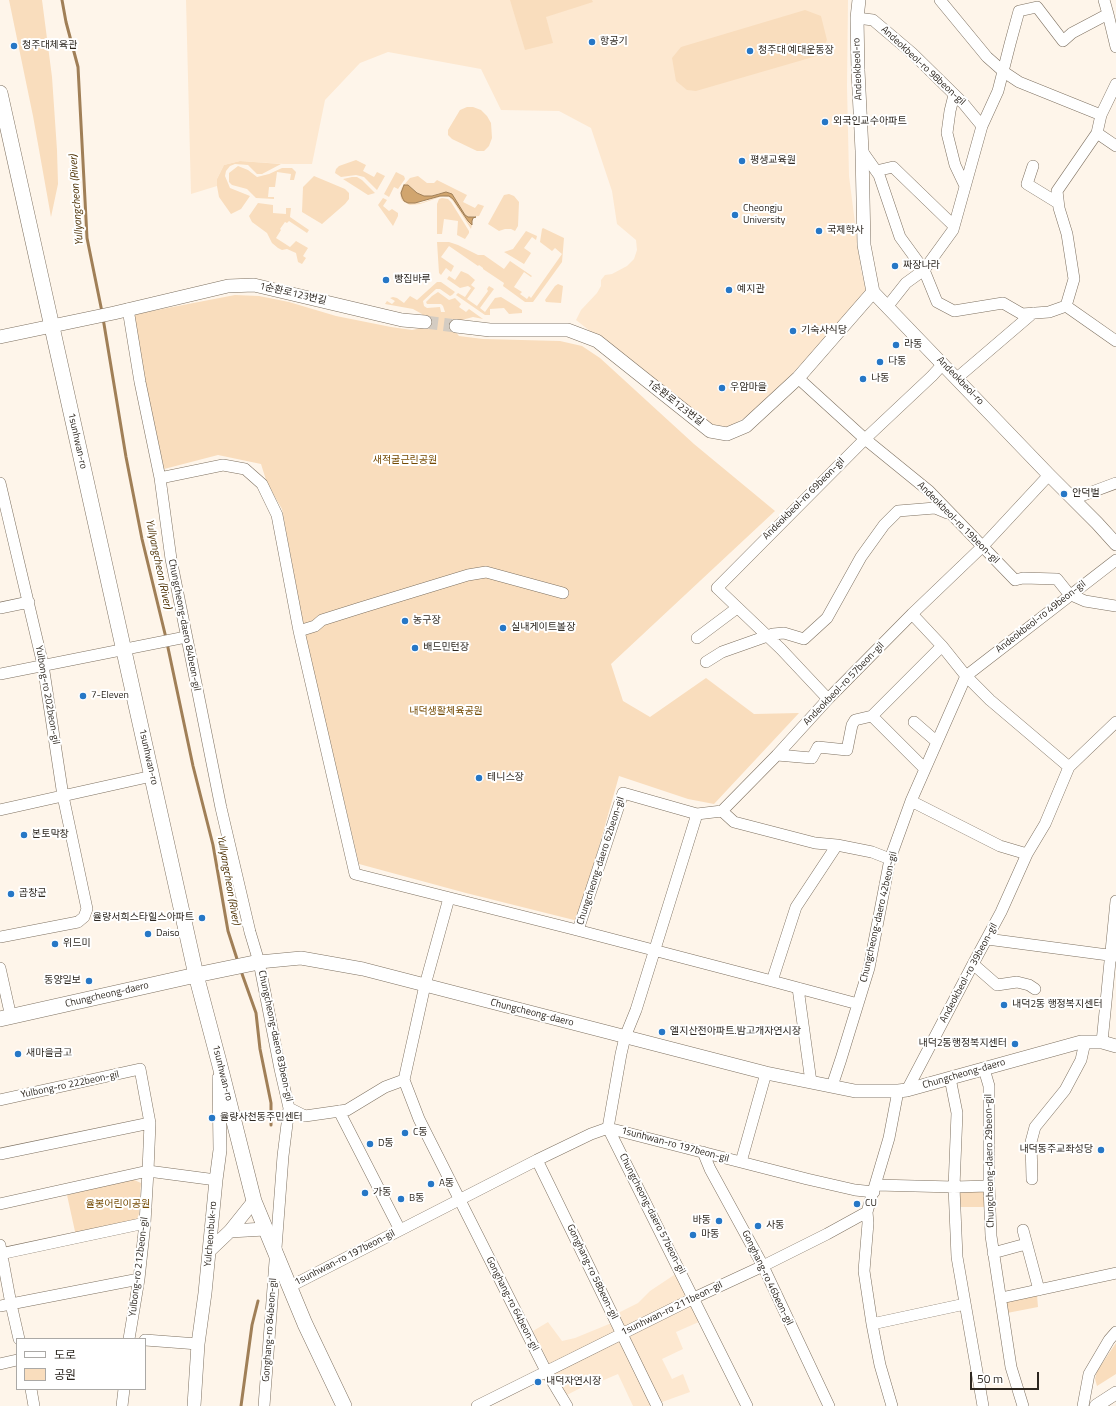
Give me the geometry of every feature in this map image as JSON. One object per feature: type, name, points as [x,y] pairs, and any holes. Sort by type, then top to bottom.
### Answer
[{"type":"main road","name":"1sunhwan-ro","points":[[0,93],[196,975],[254,1201],[305,1324],[344,1406]]},
{"type":"main road","name":"Chungcheong-daero","points":[[5,1018],[213,971],[255,963]]},
{"type":"street","name":"Andeokbeol-ro","points":[[859,0],[857,18],[864,245],[873,292],[1116,544]]},
{"type":"street","points":[[940,0],[987,57],[1004,72],[1019,82],[1101,115]]},
{"type":"street","points":[[1104,0],[1116,47]]},
{"type":"street","points":[[887,306],[906,283],[924,270],[953,230],[982,126],[998,91],[1004,72],[1019,11],[1037,7],[1063,41],[1072,33],[1108,14]]},
{"type":"street","name":"Andeokbeol-ro 98beon-gil","points":[[857,18],[873,20],[912,53],[954,94],[982,126]]},
{"type":"street","points":[[1066,306],[1074,279],[1067,234],[1058,203],[1057,191],[1097,133],[1101,115],[1116,84]]},
{"type":"street","points":[[954,94],[947,133],[955,165],[965,186]]},
{"type":"street","points":[[1097,133],[1116,146]]},
{"type":"street","points":[[862,151],[879,175],[900,237],[924,270],[937,302],[954,311],[1003,303],[1022,314],[1049,312],[1066,306]]},
{"type":"street","points":[[1033,166],[1027,184],[1058,203]]},
{"type":"street","points":[[876,171],[893,167],[954,226]]},
{"type":"street","name":"1순환로123번길","points":[[0,337],[114,313],[228,286],[254,286],[402,320],[425,322]]},
{"type":"street","name":"1순환로123번길","points":[[456,326],[490,330],[568,330],[597,341],[710,431],[727,434],[746,426],[798,378],[873,292]]},
{"type":"street","points":[[1066,306],[1116,341]]},
{"type":"street","name":"Chungcheong-daero 84beon-gil","points":[[128,309],[140,382],[160,478],[171,559],[186,637],[221,808],[250,932],[255,963]]},
{"type":"street","points":[[957,378],[1033,313]]},
{"type":"street","name":"Andeokbeol-ro 69beon-gil","points":[[828,699],[781,649],[717,588],[865,439],[943,364]]},
{"type":"street","name":"Andeokbeol-ro 19beon-gil","points":[[798,378],[865,439],[929,492],[1015,580],[1023,578],[1057,579],[1069,594],[1086,601],[1116,606]]},
{"type":"street","points":[[160,478],[223,465],[245,469],[262,484],[277,514],[299,631],[315,626],[322,620],[468,575],[486,572],[563,593]]},
{"type":"street","name":"Andeokbeol-ro 57beon-gil","points":[[722,811],[777,755],[828,699],[912,614],[983,546],[1049,475]]},
{"type":"street","name":"Yulbong-ro 202beon-gil","points":[[0,483],[2,503],[29,602],[43,665],[63,796],[87,909],[84,917],[78,922],[0,937]]},
{"type":"street","points":[[1073,499],[1116,483]]},
{"type":"street","points":[[706,662],[722,652],[773,634],[784,633],[804,639],[826,618],[861,557],[884,525],[898,511],[935,508],[951,514]]},
{"type":"street","name":"Andeokbeol-ro 49beon-gil","points":[[966,676],[1069,594],[1116,560]]},
{"type":"street","points":[[0,608],[29,602]]},
{"type":"street","points":[[697,638],[737,608]]},
{"type":"street","points":[[912,614],[942,646],[966,676],[1002,710],[1069,767]]},
{"type":"street","name":"Chungcheong-daero 62beon-gil","points":[[299,631],[355,874],[578,930],[622,793],[697,814],[722,811]]},
{"type":"street","points":[[0,674],[186,637]]},
{"type":"street","points":[[777,755],[812,758],[818,747],[847,750],[852,725],[855,720],[872,716],[942,646]]},
{"type":"street","name":"Chungcheong-daero 42beon-gil","points":[[832,1086],[869,968],[890,859],[911,801],[966,676]]},
{"type":"street","points":[[872,716],[925,769]]},
{"type":"street","points":[[914,722],[936,742]]},
{"type":"street","name":"Andeokbeol-ro 39beon-gil","points":[[867,1212],[903,1091],[987,940],[1027,854],[1045,824],[1069,767],[1116,723]]},
{"type":"street","points":[[0,810],[152,776]]},
{"type":"street","points":[[911,801],[1000,846],[1027,854]]},
{"type":"street","points":[[722,811],[734,822],[816,843],[837,845],[872,852],[890,859]]},
{"type":"street","points":[[608,1128],[625,1037],[636,1010],[697,814]]},
{"type":"street","points":[[772,980],[796,907],[837,845]]},
{"type":"street","points":[[290,1108],[305,1116],[346,1110],[385,1087],[404,1080],[425,986],[449,898]]},
{"type":"street","points":[[1102,1042],[1113,956],[1116,901]]},
{"type":"street","points":[[578,930],[772,980],[858,1004]]},
{"type":"street","points":[[987,940],[1113,956]]},
{"type":"street","name":"Chungcheong-daero","points":[[255,963],[301,958],[363,969],[766,1073],[855,1091],[903,1091],[1060,1047],[1085,1042],[1102,1042],[1116,1046]]},
{"type":"street","name":"Chungcheong-daero 83beon-gil","points":[[255,963],[290,1108],[283,1156],[276,1253]]},
{"type":"street","points":[[973,964],[996,985],[1017,982],[1029,985],[1035,989]]},
{"type":"street","points":[[0,968],[5,1018]]},
{"type":"street","points":[[798,988],[811,1082]]},
{"type":"street","points":[[1032,1179],[1031,1142],[1035,1127],[1065,1090],[1080,1060],[1085,1042]]},
{"type":"street","name":"Yulcheonbuk-ro","points":[[194,1406],[198,1344],[206,1293],[220,1150],[219,1062]]},
{"type":"street","name":"Yulbong-ro 222beon-gil","points":[[0,1100],[140,1069],[150,1123]]},
{"type":"street","name":"Chungcheong-daero 29beon-gil","points":[[984,1069],[989,1086],[989,1186],[991,1236],[1011,1367],[1023,1406]]},
{"type":"street","points":[[741,1162],[766,1073]]},
{"type":"street","points":[[950,1078],[957,1113],[954,1186],[957,1257],[983,1406]]},
{"type":"street","name":"Gonghang-ro 64beon-gil","points":[[404,1080],[419,1119],[546,1371],[567,1406]]},
{"type":"street","name":"1sunhwan-ro 197beon-gil","points":[[339,1111],[400,1230]]},
{"type":"street","points":[[0,1154],[150,1123],[148,1171]]},
{"type":"street","name":"1sunhwan-ro 197beon-gil","points":[[289,1287],[537,1160],[591,1134],[608,1128],[855,1190],[989,1186]]},
{"type":"street","name":"Chungcheong-daero 57beon-gil","points":[[608,1128],[748,1406]]},
{"type":"street","name":"Gonghang-ro 46beon-gil","points":[[703,1152],[710,1169],[763,1266],[829,1406]]},
{"type":"street","name":"Gonghang-ro 58beon-gil","points":[[537,1160],[657,1406]]},
{"type":"street","points":[[0,1204],[148,1171],[216,1180]]},
{"type":"street","name":"Yulbong-ro 212beon-gil","points":[[129,1338],[139,1279],[145,1223],[148,1171]]},
{"type":"street","points":[[209,1251],[230,1232],[254,1201]]},
{"type":"street","points":[[867,1212],[868,1224],[864,1271],[880,1365],[892,1406]]},
{"type":"street","name":"1sunhwan-ro 211beon-gil","points":[[482,1405],[622,1333],[827,1234],[867,1212]]},
{"type":"street","points":[[19,1338],[6,1305],[1,1251],[145,1223]]},
{"type":"street","points":[[230,1232],[265,1229]]},
{"type":"street","points":[[1023,1230],[1039,1290]]},
{"type":"street","points":[[993,1253],[1026,1244]]},
{"type":"street","name":"Gonghang-ro 84beon-gil","points":[[264,1406],[276,1253]]},
{"type":"street","points":[[1001,1298],[1116,1273]]},
{"type":"street","points":[[6,1305],[139,1279]]},
{"type":"street","points":[[872,1324],[965,1304]]},
{"type":"street","points":[[1083,1406],[1089,1374],[1109,1340],[1116,1332]]},
{"type":"street","points":[[146,1340],[198,1344]]},
{"type":"street","points":[[0,1364],[16,1360]]},
{"type":"street","points":[[31,1390],[34,1406]]},
{"type":"street","points":[[120,1406],[124,1390]]},
{"type":"street","points":[[1096,1406],[1116,1393]]},
{"type":"shaded area","name":"Cheongju University","points":[[186,0],[848,0],[847,86],[849,176],[861,270],[867,294],[773,394],[749,415],[729,427],[712,426],[576,320],[581,310],[597,293],[601,286],[601,280],[605,275],[612,274],[627,266],[634,259],[637,250],[636,240],[617,224],[612,191],[591,128],[559,111],[501,110],[481,69],[388,52],[360,63],[325,100],[312,164],[240,161],[224,165],[217,179],[217,186],[191,194]]},
{"type":"shaded area","points":[[404,185],[408,185],[417,193],[424,196],[432,196],[446,192],[452,194],[465,215],[468,217],[476,217],[473,218],[472,225],[453,199],[449,196],[440,196],[415,203],[408,203],[404,201],[401,193]]},
{"type":"shaded area","points":[[677,1273],[701,1321],[676,1332],[683,1349],[662,1359],[672,1379],[683,1374],[690,1392],[651,1406],[633,1406],[618,1374],[592,1385],[590,1383],[565,1396],[533,1331],[548,1322],[562,1341],[575,1338],[614,1322],[618,1313],[638,1303],[650,1291]]},
{"type":"green space","points":[[9,0],[42,0],[52,77],[57,150],[58,184],[51,217],[33,116]]},
{"type":"green space","points":[[510,0],[592,0],[593,2],[546,17],[553,43],[525,50]]},
{"type":"green space","name":"청주대 예대운동장","points":[[805,10],[821,16],[827,40],[820,55],[696,91],[687,90],[676,81],[672,58],[681,47]]},
{"type":"green space","points":[[467,107],[473,107],[481,110],[491,123],[492,138],[489,146],[484,151],[477,151],[452,139],[448,135],[448,130],[460,110]]},
{"type":"green space","points":[[356,160],[366,165],[363,171],[374,177],[377,172],[385,176],[377,190],[364,177],[356,175],[341,177],[335,173],[339,166]]},
{"type":"green space","points":[[240,161],[281,164],[262,174],[257,174],[248,165],[235,164],[230,166],[226,171],[225,176],[230,188],[250,196],[241,209],[231,214],[219,197],[217,179],[224,165]]},
{"type":"green space","points":[[238,166],[248,170],[257,177],[269,174],[282,168],[292,168],[296,172],[294,180],[290,180],[291,174],[277,172],[275,187],[269,187],[268,197],[274,197],[274,199],[256,198],[247,189],[232,185],[229,182],[229,173]]},
{"type":"green space","points":[[396,172],[404,176],[405,179],[398,189],[394,187],[389,197],[384,194]]},
{"type":"green space","points":[[314,176],[345,189],[349,193],[349,199],[345,204],[322,224],[302,212],[303,187]]},
{"type":"green space","points":[[418,176],[427,183],[434,183],[437,180],[467,195],[463,202],[475,208],[478,204],[484,206],[479,216],[468,217],[465,215],[452,194],[440,193],[432,196],[424,196],[417,193],[408,185],[401,193],[404,201],[421,203],[443,196],[420,204],[410,205],[404,202],[401,199],[400,193],[402,187],[410,178]]},
{"type":"green space","points":[[357,177],[362,180],[375,193],[368,195],[343,179]]},
{"type":"green space","points":[[509,194],[514,196],[519,202],[518,226],[515,231],[505,229],[499,231],[488,224],[504,195]]},
{"type":"green space","points":[[443,196],[449,196],[453,199],[472,225],[471,229],[453,201],[449,197]]},
{"type":"green space","points":[[383,198],[387,200],[383,206],[389,211],[392,209],[398,213],[393,226],[378,205]]},
{"type":"green space","points":[[439,199],[448,199],[451,202],[469,231],[465,239],[457,235],[458,221],[444,219],[442,234],[437,234],[437,204]]},
{"type":"green space","points":[[258,203],[273,205],[273,213],[286,214],[286,208],[291,208],[290,217],[309,230],[307,233],[289,221],[287,223],[285,222],[276,238],[290,247],[296,241],[308,248],[303,256],[306,258],[302,264],[298,262],[296,253],[287,249],[282,250],[278,248],[272,243],[267,233],[252,222],[249,216]]},
{"type":"green space","points":[[543,228],[564,238],[562,262],[533,302],[525,302],[503,286],[504,283],[449,246],[441,257],[454,266],[451,272],[446,268],[441,275],[439,273],[437,242],[449,242],[478,255],[484,255],[504,269],[510,261],[532,276],[531,277],[524,272],[514,287],[522,292],[520,294],[527,299],[529,296],[531,298],[562,254],[555,248],[552,251],[540,242]]},
{"type":"green space","points":[[526,231],[537,236],[536,240],[532,237],[524,248],[531,253],[524,264],[504,252],[513,249]]},
{"type":"green space","points":[[461,271],[468,274],[475,280],[471,285],[475,288],[467,299],[477,306],[488,291],[487,289],[489,286],[494,289],[480,308],[485,312],[495,298],[501,297],[522,310],[522,313],[509,314],[504,308],[490,309],[490,315],[485,315],[456,295],[458,293],[465,297],[471,288],[468,286],[460,288],[447,279],[449,276],[455,280]]},
{"type":"green space","name":"새적굴근린공원","points":[[437,282],[441,282],[455,292],[450,296],[440,289],[436,289],[423,301],[424,306],[427,308],[440,307],[441,312],[445,312],[441,304],[427,304],[426,302],[438,292],[449,300],[455,298],[461,304],[459,307],[466,312],[469,309],[483,319],[473,317],[458,321],[454,330],[459,336],[483,339],[560,341],[582,346],[600,358],[694,444],[775,511],[611,664],[623,701],[650,717],[706,678],[754,714],[799,713],[714,804],[688,799],[619,776],[578,921],[359,864],[306,640],[282,509],[267,483],[261,464],[218,455],[164,469],[131,315],[235,295],[259,296],[289,302],[336,316],[412,330],[421,328],[425,319],[422,314],[413,309],[385,304],[387,301],[392,304],[395,301],[390,298],[393,297],[404,303],[410,296],[417,300]]},
{"type":"green space","points":[[558,284],[563,286],[561,303],[546,302],[545,300]]},
{"type":"green space","name":"율봉어린이공원","points":[[132,1179],[141,1183],[139,1214],[135,1223],[76,1236],[67,1195]]},
{"type":"green space","points":[[956,1189],[984,1190],[985,1207],[957,1207]]},
{"type":"green space","points":[[1037,1295],[1038,1307],[1007,1313],[1004,1301]]},
{"type":"green space","points":[[1116,1343],[1116,1374],[1097,1386],[1095,1379],[1097,1371]]},
{"type":"waterway","name":"Yullyangcheon (River)","points":[[62,0],[66,22],[78,67],[87,238],[102,312]]},
{"type":"waterway","name":"Yullyangcheon (River)","points":[[103,318],[126,457],[142,539],[166,638]]},
{"type":"waterway","name":"Yullyangcheon (River)","points":[[167,643],[193,766],[213,845],[228,931],[238,962]]},
{"type":"waterway","name":"Yullyangcheon (River)","points":[[241,971],[256,1013],[260,1049],[271,1103],[271,1125]]},
{"type":"waterway","name":"Yullyangcheon (River)","points":[[241,1406],[252,1325],[258,1301]]},
{"type":"tunnel","points":[[425,322],[456,326]]},
{"type":"place","name":"항공기","points":[[592,42]]},
{"type":"place","name":"청주대체육관","points":[[14,46]]},
{"type":"place","name":"청주대 예대운동장","points":[[750,51]]},
{"type":"place","name":"외국인교수아파트","points":[[825,122]]},
{"type":"place","name":"평생교육원","points":[[742,161]]},
{"type":"place","name":"Cheongju University","points":[[735,215]]},
{"type":"place","name":"국제학사","points":[[819,231]]},
{"type":"place","name":"짜장나라","points":[[895,266]]},
{"type":"place","name":"빵집바루","points":[[386,280]]},
{"type":"place","name":"예지관","points":[[729,290]]},
{"type":"place","name":"기숙사식당","points":[[793,331]]},
{"type":"place","name":"라동","points":[[896,345]]},
{"type":"place","name":"다동","points":[[880,362]]},
{"type":"place","name":"나동","points":[[863,379]]},
{"type":"place","name":"우암마을","points":[[722,388]]},
{"type":"place","name":"안덕벌","points":[[1064,494]]},
{"type":"place","name":"농구장","points":[[405,621]]},
{"type":"place","name":"실내게이트볼장","points":[[503,628]]},
{"type":"place","name":"배드민턴장","points":[[415,648]]},
{"type":"place","name":"7-Eleven","points":[[83,696]]},
{"type":"place","name":"테니스장","points":[[479,778]]},
{"type":"place","name":"본토막창","points":[[24,835]]},
{"type":"place","name":"곱창군","points":[[11,894]]},
{"type":"place","name":"율량서희스타힐스아파트","points":[[202,918]]},
{"type":"place","name":"Daiso","points":[[148,934]]},
{"type":"place","name":"위드미","points":[[55,944]]},
{"type":"place","name":"동양일보","points":[[89,981]]},
{"type":"place","name":"내덕2동 행정복지센터","points":[[1004,1005]]},
{"type":"place","name":"엘지산전아파트.밤고개자연시장","points":[[662,1032]]},
{"type":"place","name":"내덕2동행정복지센터","points":[[1015,1044]]},
{"type":"place","name":"새마을금고","points":[[18,1054]]},
{"type":"place","name":"율량사천동주민센터","points":[[212,1118]]},
{"type":"place","name":"C동","points":[[405,1133]]},
{"type":"place","name":"D동","points":[[370,1144]]},
{"type":"place","name":"내덕동주교좌성당","points":[[1101,1150]]},
{"type":"place","name":"A동","points":[[431,1184]]},
{"type":"place","name":"가동","points":[[365,1193]]},
{"type":"place","name":"B동","points":[[401,1199]]},
{"type":"place","name":"CU","points":[[857,1204]]},
{"type":"place","name":"바동","points":[[719,1221]]},
{"type":"place","name":"사동","points":[[758,1226]]},
{"type":"place","name":"마동","points":[[693,1235]]},
{"type":"place","name":"내덕자연시장","points":[[538,1382]]},
{"type":"park label","name":"내덕생활체육공원","points":[[446,712]]}]
